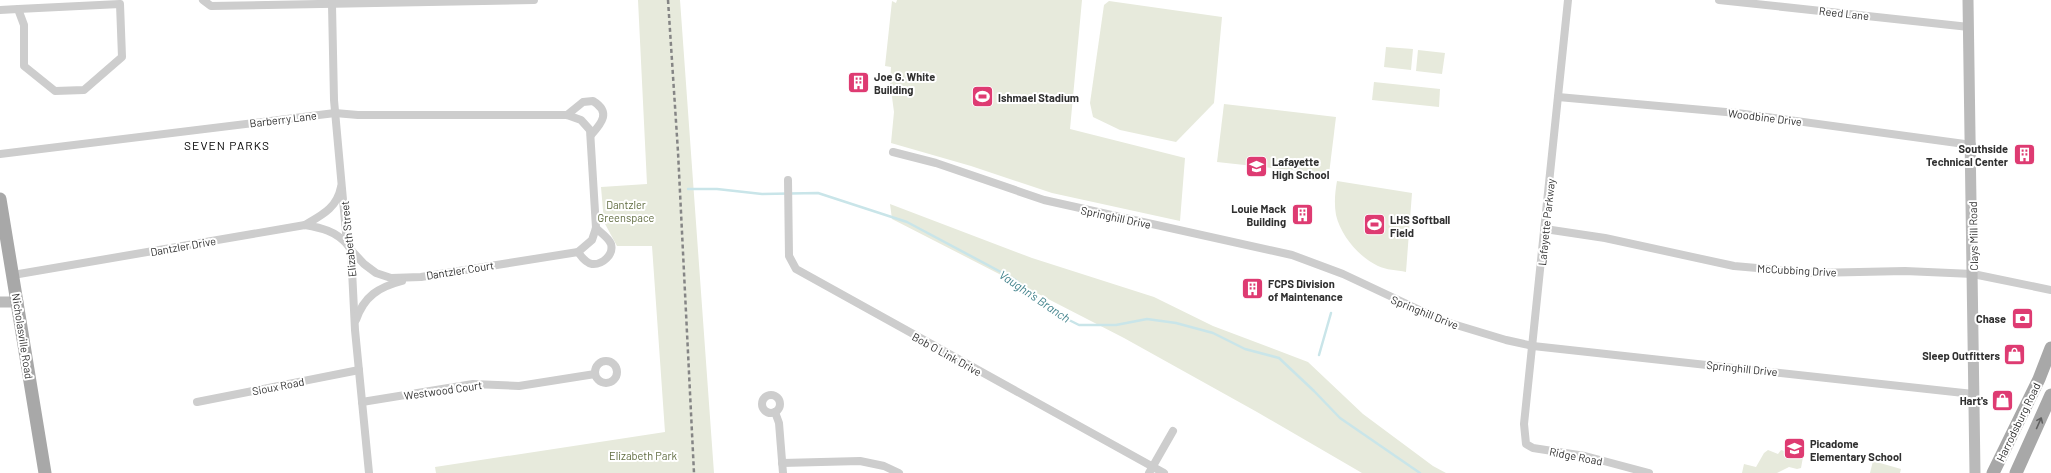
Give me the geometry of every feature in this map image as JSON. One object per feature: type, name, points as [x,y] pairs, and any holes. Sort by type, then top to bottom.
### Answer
[{"type":"main road","name":"Clays Mill Road","points":[[1968,0],[1972,145],[1973,394],[1975,473]]},
{"type":"main road","name":"Nicholasville Road","points":[[0,199],[45,473]]},
{"type":"main road","points":[[0,302],[18,302]]},
{"type":"main road","name":"Harrodsburg Road","points":[[1993,473],[2039,379],[2051,348]]},
{"type":"main road","name":"Harrodsburg Road","points":[[2016,473],[2051,395]]},
{"type":"street","points":[[203,0],[211,3],[332,5],[534,0]]},
{"type":"street","name":"Lafayette Parkway","points":[[1526,444],[1524,424],[1568,0]]},
{"type":"street","name":"Reed Lane","points":[[1718,0],[1969,27]]},
{"type":"street","points":[[0,10],[18,9],[120,4],[122,57],[84,90],[55,91],[24,66],[24,25],[18,9]]},
{"type":"street","name":"Elizabeth Street","points":[[332,5],[335,113],[349,247],[369,473]]},
{"type":"street","name":"Woodbine Drive","points":[[1558,97],[1737,113],[1972,145]]},
{"type":"street","points":[[567,115],[584,102],[593,101],[599,104],[604,114],[602,123],[592,135],[596,228],[592,240],[578,252],[586,261],[592,264],[599,263],[607,258],[612,251],[609,239],[596,228]]},
{"type":"street","name":"Barberry Lane","points":[[0,154],[335,113],[358,115],[567,115],[584,122],[592,135]]},
{"type":"street","name":"Springhill Drive","points":[[893,152],[936,163],[1044,200],[1292,255],[1343,274],[1443,321],[1506,340],[1533,346],[1973,394]]},
{"type":"street","points":[[305,225],[332,208],[339,197],[342,179]]},
{"type":"street","name":"Bob O Link Drive","points":[[788,180],[789,256],[796,269],[1150,470],[1164,473]]},
{"type":"street","name":"Dantzler Drive","points":[[13,275],[305,225],[326,228],[341,237],[349,247]]},
{"type":"street","name":"McCubbing Drive","points":[[1545,229],[1605,238],[1734,266],[1813,273],[1905,271],[1973,274],[2051,290]]},
{"type":"street","name":"Dantzler Court","points":[[349,247],[364,264],[376,273],[391,278],[421,276],[578,252]]},
{"type":"street","points":[[355,325],[361,306],[372,294],[386,286],[421,276]]},
{"type":"street","name":"Sioux Road","points":[[197,402],[359,370]]},
{"type":"street","name":"Westwood Court","points":[[362,402],[472,384],[519,386],[595,374]]},
{"type":"street","points":[[775,412],[779,423],[783,473]]},
{"type":"street","points":[[1150,470],[1173,432]]},
{"type":"street","name":"Ridge Road","points":[[1526,444],[1534,448],[1584,456],[1649,473]]},
{"type":"street","points":[[782,463],[860,461],[884,466],[899,473]]},
{"type":"green space","points":[[638,0],[680,0],[714,473],[436,473],[435,467],[665,432],[652,246],[617,246],[604,222],[601,187],[647,184]]},
{"type":"green space","name":"Ishmael Stadium","points":[[897,0],[1082,0],[1070,129],[1185,158],[1180,221],[1052,193],[971,166],[891,143],[894,112],[890,82],[891,67],[885,66],[892,1],[896,3]]},
{"type":"green space","points":[[1109,1],[1222,17],[1214,103],[1176,142],[1120,130],[1093,117],[1090,103],[1104,5]]},
{"type":"green space","points":[[1386,47],[1413,49],[1411,70],[1384,67]]},
{"type":"green space","points":[[1418,50],[1445,53],[1442,74],[1416,71]]},
{"type":"green space","points":[[1374,82],[1440,89],[1439,107],[1372,100]]},
{"type":"green space","points":[[1224,104],[1336,117],[1329,174],[1217,162]]},
{"type":"green space","name":"LHS Softball Field","points":[[1337,181],[1412,193],[1406,272],[1378,266],[1364,257],[1346,238],[1338,223],[1336,215],[1335,198]]},
{"type":"green space","points":[[890,204],[1032,258],[1154,297],[1213,326],[1308,362],[1363,414],[1433,466],[1446,473],[1362,473],[1257,412],[1124,338],[892,219]]},
{"type":"green space","points":[[1768,450],[1778,454],[1781,450],[1803,457],[1801,468],[1797,469],[1789,467],[1777,473],[1742,473],[1744,464],[1756,467],[1764,453]]},
{"type":"green space","points":[[1873,461],[1901,469],[1900,473],[1870,473]]},
{"type":"waterway","name":"Vaughn's Branch","points":[[688,189],[717,189],[762,194],[818,193],[907,222],[1014,279],[1059,315],[1079,325],[1116,325],[1147,319],[1176,323],[1213,333],[1245,349],[1279,358],[1340,418],[1420,473]]},
{"type":"waterway","points":[[1319,355],[1331,313]]},
{"type":"railway","points":[[668,0],[678,152],[694,473]]},
{"type":"place","name":"Joe G. White Building","points":[[859,82]]},
{"type":"place","name":"Ishmael Stadium","points":[[983,97]]},
{"type":"place","name":"Southside Technical Center","points":[[2024,154]]},
{"type":"place","name":"Lafayette High School","points":[[1256,167]]},
{"type":"place","name":"Louie Mack Building","points":[[1302,214]]},
{"type":"place","name":"LHS Softball Field","points":[[1375,225]]},
{"type":"place","name":"FCPS Division of Maintenance","points":[[1252,289]]},
{"type":"place","name":"Chase","points":[[2022,318]]},
{"type":"place","name":"Sleep Outfitters","points":[[2015,355]]},
{"type":"place","name":"Hart's","points":[[2003,400]]},
{"type":"place","name":"Picadome Elementary School","points":[[1795,449]]},
{"type":"district","name":"SEVEN PARKS","points":[[227,145]]},
{"type":"park label","name":"Dantzler Greenspace","points":[[626,210]]},
{"type":"park label","name":"Elizabeth Park","points":[[643,455]]}]
